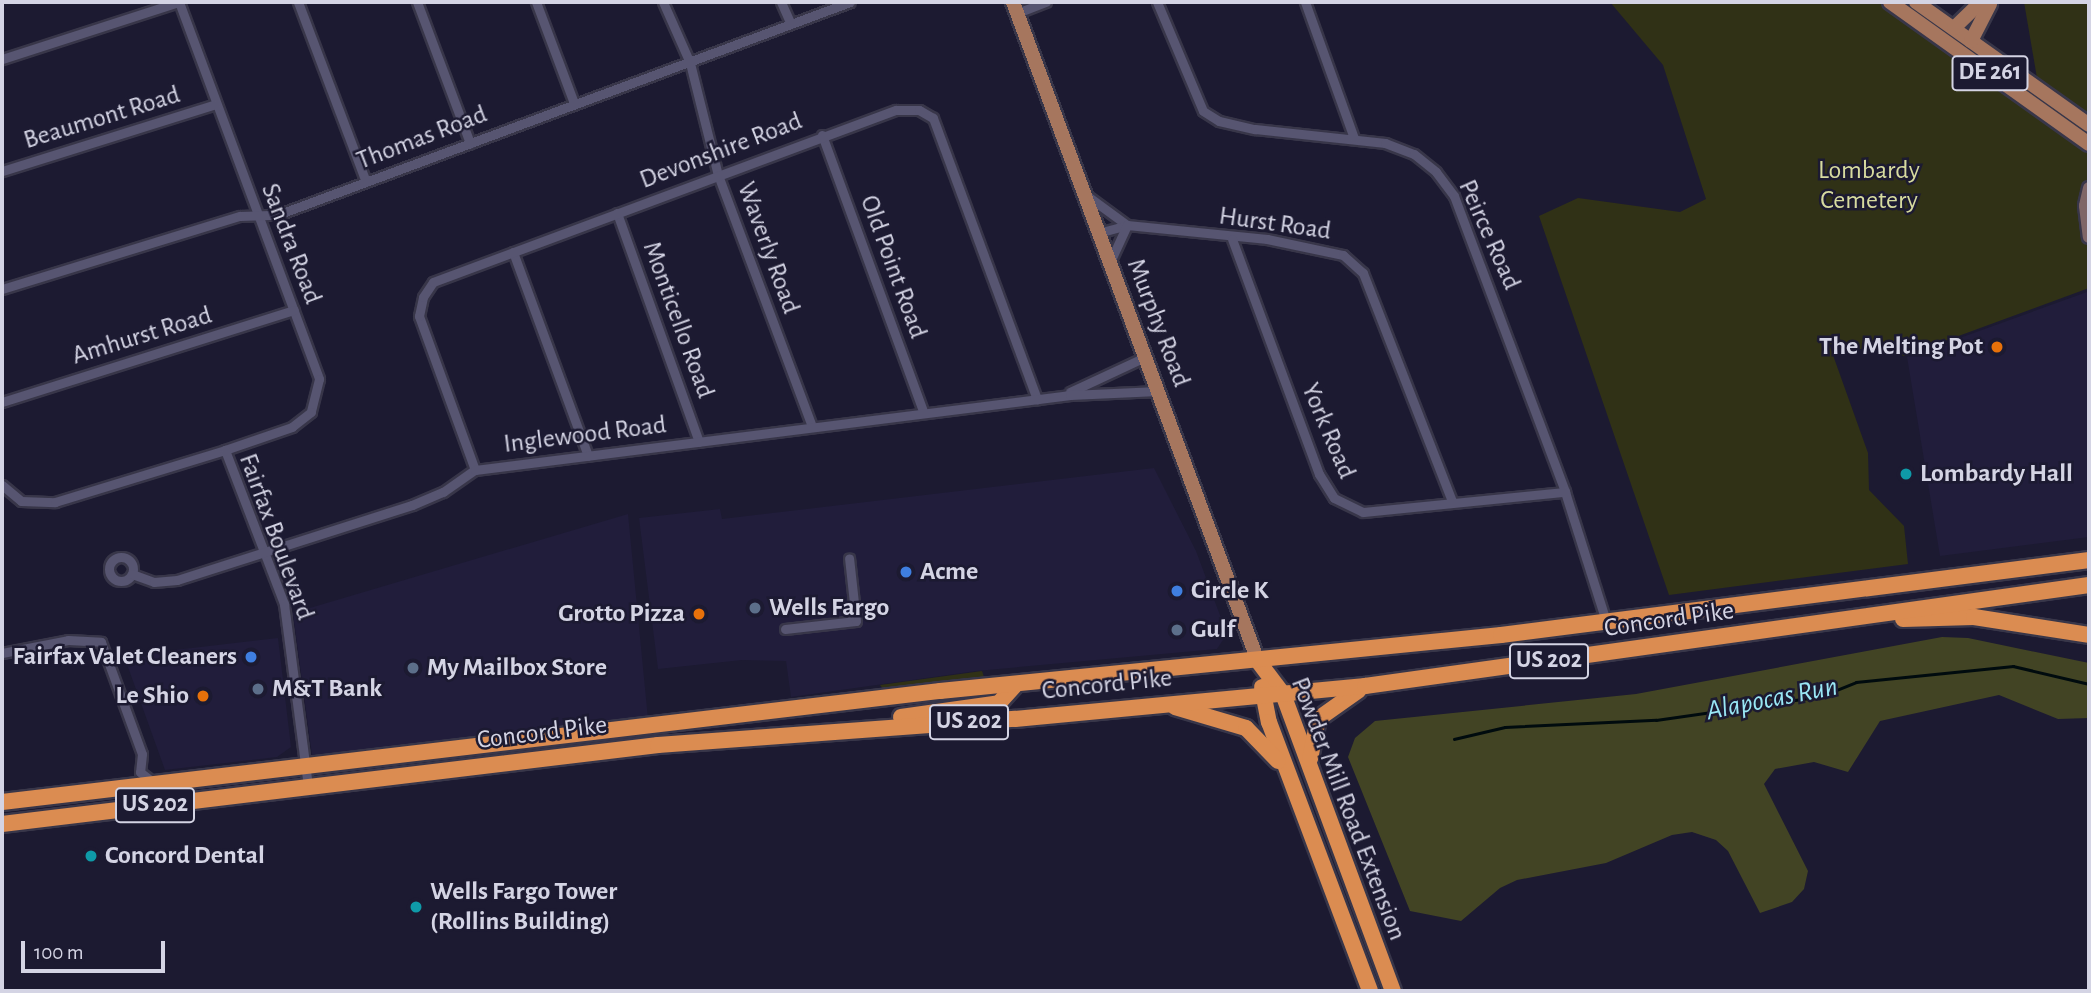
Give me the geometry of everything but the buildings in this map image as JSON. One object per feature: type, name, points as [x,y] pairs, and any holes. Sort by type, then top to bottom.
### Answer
[{"type":"highway","name":"Concord Pike","points":[[2,802],[1016,684],[1258,661],[1606,621],[2089,560]]},
{"type":"highway","name":"Concord Pike","points":[[2,824],[308,786],[836,729],[1015,719],[1366,686],[2089,584]]},
{"type":"highway","points":[[1834,622],[1974,617],[2089,635]]},
{"type":"highway","name":"Powder Mill Road Extension","points":[[1258,661],[1283,694],[1393,991]]},
{"type":"highway","name":"Powder Mill Road Extension","points":[[1258,661],[1263,695],[1287,772],[1370,991]]},
{"type":"highway","points":[[836,729],[999,703],[1016,684]]},
{"type":"highway","points":[[1310,765],[1318,719],[1329,706],[1366,686]]},
{"type":"highway","points":[[1159,704],[1209,714],[1246,728],[1287,772]]},
{"type":"main road","name":"DE 261","points":[[1890,2],[2089,144]]},
{"type":"main road","name":"DE 261","points":[[1916,2],[2089,125]]},
{"type":"main road","points":[[1954,29],[1986,3]]},
{"type":"main road","points":[[1970,41],[1986,3]]},
{"type":"main road","name":"Murphy Road","points":[[1015,7],[1258,661]]},
{"type":"main road","points":[[2089,188],[2085,206],[2089,237]]},
{"type":"street","points":[[2,59],[179,2]]},
{"type":"street","name":"Sandra Road","points":[[179,2],[319,379],[311,412],[271,437],[225,450]]},
{"type":"street","points":[[298,2],[366,182]]},
{"type":"street","points":[[417,2],[470,143]]},
{"type":"street","points":[[536,2],[574,103]]},
{"type":"street","name":"Waverly Road","points":[[663,2],[691,63],[718,175],[812,428]]},
{"type":"street","points":[[781,2],[791,24]]},
{"type":"street","name":"Thomas Road","points":[[2,289],[258,214],[277,215],[850,2]]},
{"type":"street","points":[[1015,7],[1046,2]]},
{"type":"street","name":"Peirce Road","points":[[1157,2],[1203,111],[1219,121],[1255,129],[1354,138],[1414,154],[1436,172],[1454,196],[1565,492],[1606,621]]},
{"type":"street","points":[[1305,2],[1354,138]]},
{"type":"street","name":"Beaumont Road","points":[[2,172],[216,104]]},
{"type":"street","name":"Devonshire Road","points":[[475,470],[419,316],[423,297],[433,282],[822,135],[896,110],[919,110],[933,118],[1037,399]]},
{"type":"street","name":"Old Point Road","points":[[822,135],[924,413]]},
{"type":"street","points":[[1083,192],[1127,225],[1109,263]]},
{"type":"street","name":"Monticello Road","points":[[617,213],[699,442]]},
{"type":"street","name":"Hurst Road","points":[[1098,233],[1127,225],[1232,239],[1324,247],[1343,255],[1363,273],[1452,502]]},
{"type":"street","name":"York Road","points":[[1232,239],[1326,489],[1348,508],[1363,512],[1565,492]]},
{"type":"street","points":[[513,252],[588,456]]},
{"type":"street","name":"Amhurst Road","points":[[2,402],[294,310]]},
{"type":"street","name":"Inglewood Road","points":[[1062,396],[1145,358]]},
{"type":"street","name":"Inglewood Road","points":[[132,573],[154,582],[171,582],[412,505],[443,492],[475,470],[1062,396],[1158,391]]},
{"type":"street","name":"Fairfax Boulevard","points":[[2,485],[21,501],[55,502],[225,450],[284,604],[308,786]]},
{"type":"street","points":[[785,629],[856,621],[849,558]]},
{"type":"street","points":[[2,653],[68,640],[101,642],[142,754],[140,772],[155,784]]},
{"type":"shaded area","points":[[2087,292],[2089,537],[1940,556],[1907,357]]},
{"type":"shaded area","points":[[1154,468],[1196,551],[1227,634],[1217,649],[976,671],[791,697],[786,661],[742,660],[658,669],[639,518],[720,509],[722,519]]},
{"type":"shaded area","points":[[628,514],[648,719],[312,755],[293,613]]},
{"type":"shaded area","points":[[278,638],[291,747],[277,757],[165,770],[124,656]]},
{"type":"green space","name":"Lombardy Cemetery","points":[[1610,2],[1890,2],[2089,144],[2089,288],[1904,356],[1829,344],[1868,453],[1869,490],[1904,526],[1908,564],[1669,595],[1539,216],[1578,198],[1680,212],[1706,199],[1663,65]]},
{"type":"green space","points":[[2024,2],[2089,2],[2089,114],[2037,78]]},
{"type":"green space","points":[[1942,637],[1968,638],[2089,663],[2089,718],[2058,719],[1999,695],[1880,721],[1848,772],[1814,762],[1775,769],[1764,784],[1808,871],[1804,889],[1792,902],[1760,913],[1728,851],[1716,840],[1692,832],[1672,835],[1606,863],[1517,880],[1500,888],[1461,921],[1410,911],[1348,757],[1355,738],[1375,721],[1636,694]]},
{"type":"green space","points":[[982,671],[984,677],[883,689],[880,685]]},
{"type":"waterway","name":"Alapocas Run","points":[[1454,739],[1505,727],[1656,720],[1822,696],[1856,682],[2013,666],[2089,684]]},
{"type":"place","name":"The Melting Pot","points":[[1997,347]]},
{"type":"place","name":"Lombardy Hall","points":[[1906,474]]},
{"type":"place","name":"Acme","points":[[906,572]]},
{"type":"place","name":"Circle K","points":[[1177,591]]},
{"type":"place","name":"Wells Fargo","points":[[755,608]]},
{"type":"place","name":"Grotto Pizza","points":[[699,614]]},
{"type":"place","name":"Gulf","points":[[1177,630]]},
{"type":"place","name":"Fairfax Valet Cleaners","points":[[251,657]]},
{"type":"place","name":"My Mailbox Store","points":[[413,668]]},
{"type":"place","name":"M&T Bank","points":[[258,689]]},
{"type":"place","name":"Le Shio","points":[[203,696]]},
{"type":"place","name":"Concord Dental","points":[[91,856]]},
{"type":"place","name":"Wells Fargo Tower (Rollins Building)","points":[[416,907]]}]
